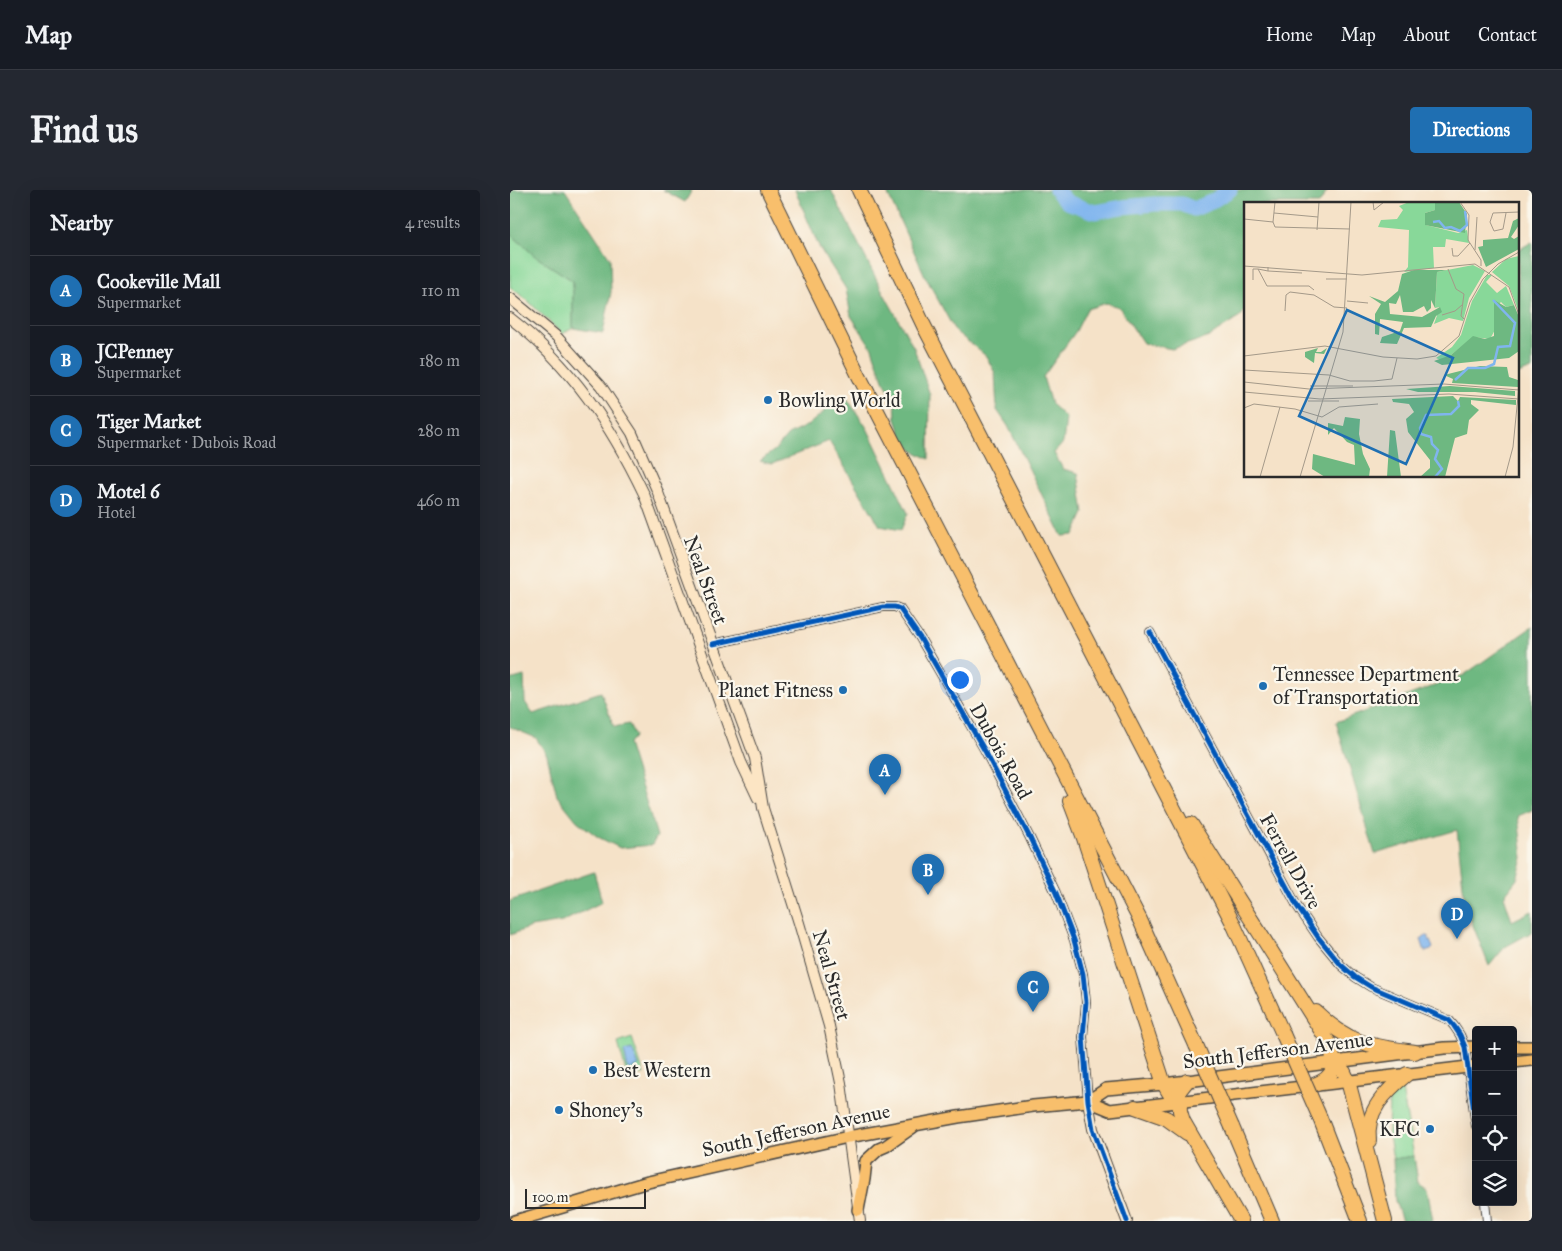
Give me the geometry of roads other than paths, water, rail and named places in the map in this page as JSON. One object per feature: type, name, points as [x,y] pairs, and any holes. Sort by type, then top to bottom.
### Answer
[{"type":"highway","points":[[768,190],[859,376],[1140,920],[1272,1221]]},
{"type":"highway","points":[[859,190],[924,326],[1232,921],[1320,1118],[1360,1221]]},
{"type":"highway","points":[[1134,730],[1324,1036],[1331,1050],[1334,1062],[1331,1073],[1325,1080],[1314,1085]]},
{"type":"highway","points":[[1047,742],[1084,838],[1164,1084],[1171,1096],[1179,1101]]},
{"type":"highway","points":[[1291,983],[1314,1011],[1331,1027],[1370,1046],[1415,1052]]},
{"type":"highway","points":[[1334,1062],[1344,1072],[1348,1081],[1386,1221]]},
{"type":"highway","points":[[1373,1171],[1368,1132],[1373,1111],[1381,1098],[1406,1074]]},
{"type":"highway","points":[[1187,1081],[1179,1091],[1183,1121],[1241,1221]]},
{"type":"highway","points":[[1134,1107],[1166,1118],[1194,1138]]},
{"type":"main road","name":"Neal Street","points":[[510,298],[556,336],[601,386],[632,434],[653,478],[755,758],[763,808],[829,1026],[841,1083],[859,1215]]},
{"type":"main road","points":[[510,318],[554,356],[585,392],[627,457],[644,494],[741,762],[763,808]]},
{"type":"main road","name":"South Jefferson Avenue","points":[[516,1221],[651,1181],[781,1151],[848,1137],[998,1111],[1088,1101],[1106,1089],[1164,1084],[1415,1052],[1470,1047]]},
{"type":"main road","points":[[1517,1047],[1532,1047]]},
{"type":"main road","points":[[1517,1062],[1532,1060]]},
{"type":"main road","name":"South Jefferson Avenue","points":[[1088,1101],[1110,1110],[1472,1067]]},
{"type":"main road","points":[[1088,1101],[1093,1129],[1128,1221]]},
{"type":"main road","points":[[859,1215],[866,1161],[879,1149],[915,1125]]},
{"type":"street","name":"Dubois Road","points":[[713,644],[883,607],[900,609],[920,638],[984,749],[1056,893],[1074,940],[1083,974],[1086,1002],[1083,1037],[1088,1101]]},
{"type":"street","name":"Ferrell Drive","points":[[1150,632],[1297,906],[1318,937],[1341,965],[1355,977],[1370,986],[1449,1020],[1470,1047]]},
{"type":"street","points":[[1470,1047],[1472,1067]]},
{"type":"street","points":[[1472,1071],[1475,1116]]},
{"type":"street","points":[[1485,1206],[1487,1221]]},
{"type":"water","points":[[1426,935],[1433,948],[1425,952],[1421,939]]},
{"type":"water","points":[[632,1049],[639,1066],[628,1070],[624,1051]]},
{"type":"waterway","points":[[1056,190],[1067,202],[1095,212],[1155,204],[1182,204],[1194,209],[1211,202],[1230,190]]},
{"type":"place","name":"Bowling World","points":[[768,400]]},
{"type":"place","name":"Tennessee Department of Transportation","points":[[1263,686]]},
{"type":"place","name":"Planet Fitness","points":[[843,690]]},
{"type":"place","name":"Cookeville Mall","points":[[885,795]]},
{"type":"place","name":"JCPenney","points":[[928,895]]},
{"type":"place","name":"Motel 6","points":[[1457,939]]},
{"type":"place","name":"Tiger Market","points":[[1033,1012]]},
{"type":"place","name":"Best Western","points":[[593,1070]]},
{"type":"place","name":"Shoney's","points":[[559,1110]]},
{"type":"place","name":"KFC","points":[[1430,1129]]}]
